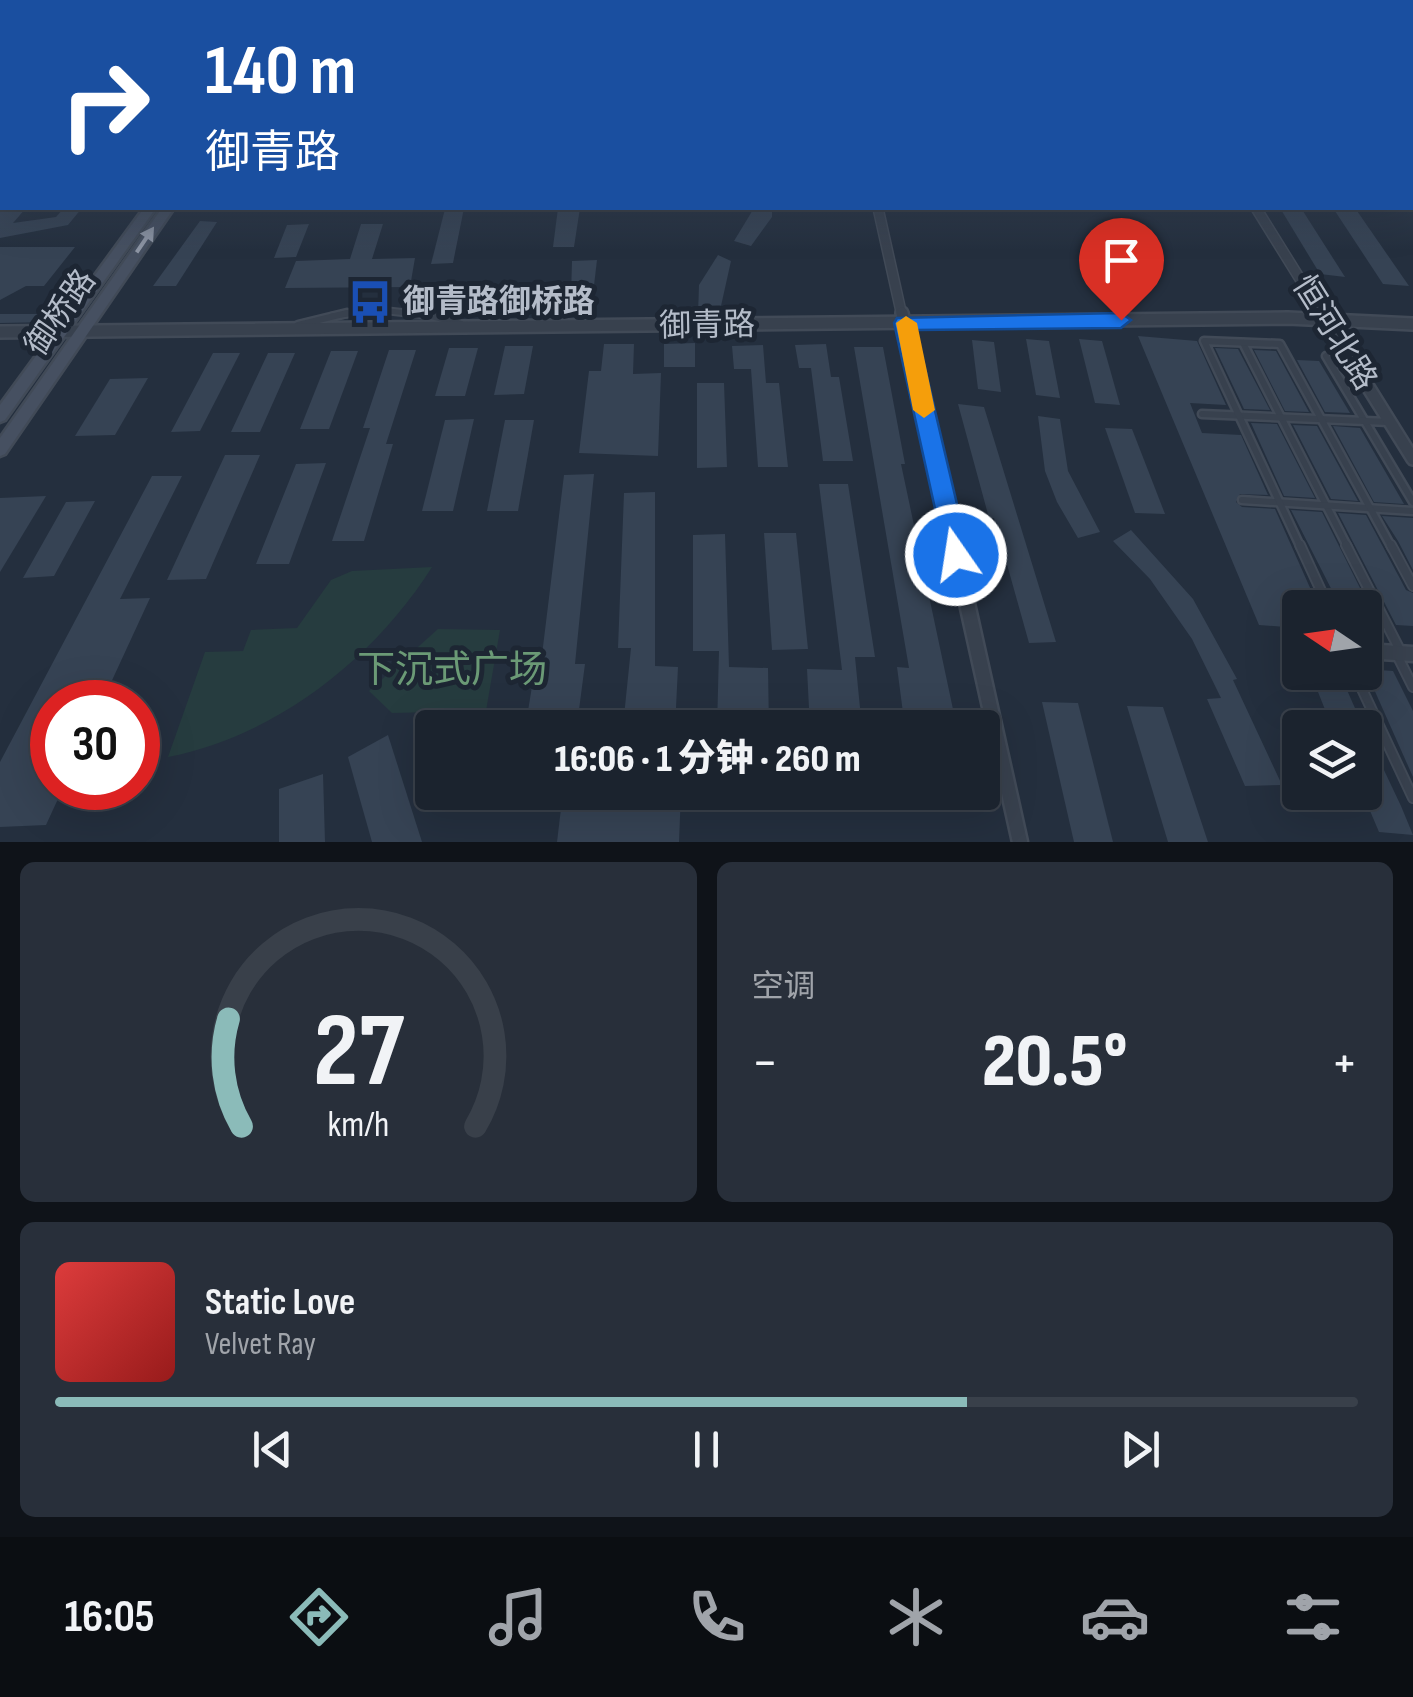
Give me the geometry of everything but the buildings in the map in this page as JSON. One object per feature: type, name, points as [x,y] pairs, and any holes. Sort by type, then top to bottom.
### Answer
[{"type":"main road","name":"御桥路","points":[[0,416],[149,210]]},
{"type":"main road","name":"御桥路","points":[[0,450],[167,210]]},
{"type":"street","points":[[878,210],[1020,842]]},
{"type":"street","name":"恒河北路","points":[[1257,210],[1413,459]]},
{"type":"street","name":"御青路","points":[[0,332],[1325,318],[1413,324]]},
{"type":"lane","points":[[282,330],[324,315],[364,312],[435,313],[472,328]]},
{"type":"lane","points":[[1321,590],[1204,341],[1280,344],[1413,586]]},
{"type":"lane","points":[[1243,342],[1403,653],[1413,687]]},
{"type":"lane","points":[[1326,356],[1413,502]]},
{"type":"lane","points":[[1202,414],[1390,422]]},
{"type":"lane","points":[[1242,500],[1413,511]]},
{"type":"lane","points":[[1362,690],[1413,798]]},
{"type":"green space","points":[[432,567],[381,633],[319,689],[247,731],[208,747],[168,757],[205,652],[243,651],[251,630],[297,628],[331,580],[352,571]]},
{"type":"green space","name":"下沉式广场","points":[[438,629],[500,630],[486,710],[392,713],[369,691]]},
{"type":"slow traffic","points":[[906,323],[924,410]]},
{"type":"place","name":"御青路御桥路","points":[[370,302]]},
{"type":"route","points":[[956,555],[904,323],[1121,320]]}]
